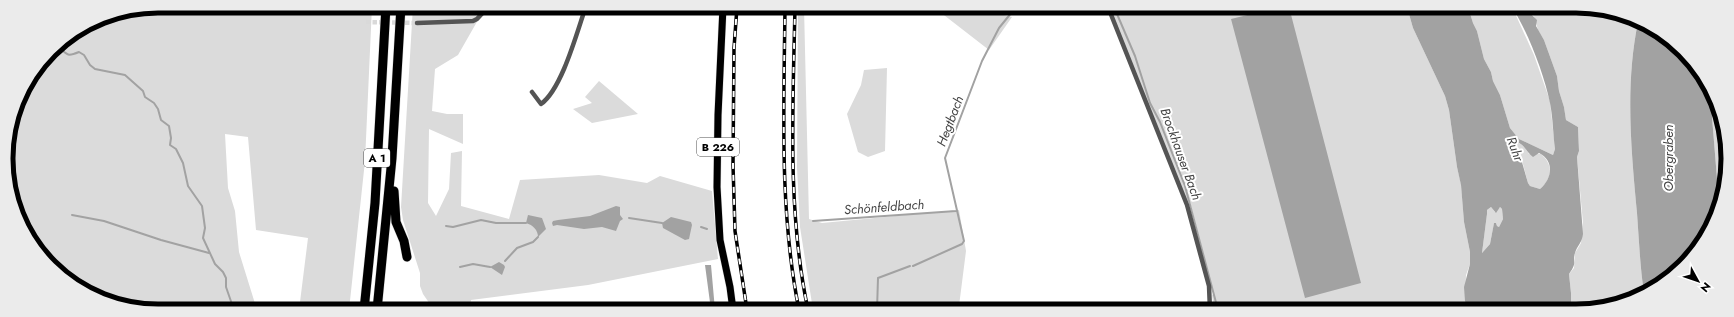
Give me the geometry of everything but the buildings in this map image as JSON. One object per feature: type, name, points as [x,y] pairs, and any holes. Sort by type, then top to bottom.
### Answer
[{"type":"highway","name":"A 1","points":[[365,304],[375,203],[386,13]]},
{"type":"highway","name":"A 1","points":[[379,304],[392,158],[400,13]]},
{"type":"highway","points":[[392,158],[396,222],[404,242],[407,257]]},
{"type":"main road","name":"B 226","points":[[723,13],[718,115],[717,187],[720,240],[732,304]]},
{"type":"street","points":[[417,24],[473,21],[483,13]]},
{"type":"street","points":[[532,92],[541,104],[548,99],[554,90],[562,74],[584,13]]},
{"type":"street","points":[[1110,13],[1187,205],[1209,286],[1210,304]]},
{"type":"shaded area","points":[[149,13],[372,13],[365,161],[350,304],[300,304],[308,238],[256,230],[248,137],[225,134],[228,188],[235,211],[239,252],[255,304],[140,303],[103,293],[86,285],[70,274],[49,254],[32,231],[24,214],[16,187],[13,168],[14,140],[24,103],[32,86],[49,63],[70,43],[94,28],[130,16]]},
{"type":"shaded area","points":[[413,13],[482,13],[458,55],[435,69],[432,111],[447,114],[463,114],[463,144],[429,129],[428,203],[436,216],[449,189],[451,153],[462,151],[461,206],[509,219],[520,180],[599,175],[647,183],[660,176],[712,191],[718,259],[588,285],[471,300],[471,304],[430,304],[423,294],[420,286],[420,273],[403,220],[401,207]]},
{"type":"shaded area","points":[[798,13],[804,13],[809,219],[822,223],[959,210],[966,251],[959,304],[812,304],[800,227],[797,167]]},
{"type":"shaded area","points":[[941,13],[996,13],[1012,17],[989,50]]},
{"type":"shaded area","points":[[1110,13],[1409,13],[1413,28],[1445,96],[1449,110],[1457,167],[1461,184],[1464,222],[1470,252],[1470,264],[1466,275],[1466,304],[1213,304],[1212,295],[1214,294],[1189,198],[1187,205]]},
{"type":"shaded area","points":[[1470,13],[1515,13],[1534,55],[1550,101],[1555,149],[1553,155],[1519,139],[1510,128],[1500,95],[1484,59],[1477,31]]},
{"type":"shaded area","points":[[1530,13],[1585,13],[1613,18],[1637,27],[1630,93],[1630,117],[1643,287],[1613,299],[1594,303],[1571,304],[1569,274],[1574,268],[1575,253],[1581,243],[1583,223],[1577,157],[1579,151],[1578,127],[1566,120],[1557,76],[1544,40],[1538,30],[1534,16]]},
{"type":"shaded area","points":[[887,68],[885,151],[868,157],[858,152],[847,114],[861,85],[864,70]]},
{"type":"shaded area","points":[[599,81],[638,114],[592,123],[573,109],[592,103],[585,97]]},
{"type":"shaded area","points":[[1712,110],[1721,149],[1721,168],[1718,188]]},
{"type":"shaded area","points":[[1514,142],[1523,146],[1529,154],[1541,154],[1548,163],[1550,167],[1549,176],[1547,181],[1540,189],[1530,186],[1528,183],[1519,149]]},
{"type":"shaded area","points":[[1491,207],[1495,212],[1500,207],[1502,209],[1503,219],[1499,227],[1496,223],[1494,223],[1490,244],[1482,253],[1487,210]]},
{"type":"water","points":[[1256,13],[1291,13],[1361,283],[1305,298],[1231,19]]},
{"type":"water","name":"Ruhr","points":[[1409,13],[1470,13],[1477,31],[1484,59],[1500,95],[1510,128],[1519,139],[1553,155],[1555,149],[1550,103],[1540,66],[1524,28],[1516,13],[1530,13],[1537,20],[1536,26],[1544,40],[1557,76],[1566,120],[1578,127],[1579,151],[1577,157],[1583,234],[1582,240],[1574,256],[1573,267],[1569,274],[1571,304],[1466,304],[1464,287],[1470,264],[1470,252],[1464,222],[1461,185],[1449,110],[1445,96],[1413,28]],"holes":[[[1514,142],[1523,145],[1533,157],[1539,153],[1544,156],[1550,165],[1547,180],[1540,189],[1530,186],[1528,183],[1519,152]],[[1491,207],[1496,213],[1500,207],[1502,209],[1503,219],[1499,227],[1496,223],[1494,223],[1490,244],[1482,253],[1487,210]]]},
{"type":"water","name":"Obergraben","points":[[1637,27],[1664,43],[1691,70],[1702,86],[1712,110],[1718,188],[1706,223],[1691,247],[1664,274],[1643,287],[1631,141],[1630,93]]},
{"type":"water","points":[[616,206],[620,207],[620,215],[623,219],[620,221],[616,231],[602,227],[584,229],[557,225],[553,226],[552,223],[553,221],[558,220],[590,216]]},
{"type":"water","points":[[528,215],[542,218],[546,229],[538,237],[535,228],[526,223]]},
{"type":"water","points":[[671,217],[691,222],[692,225],[689,239],[685,240],[663,228],[662,223]]},
{"type":"water","points":[[499,262],[505,267],[502,275],[490,267]]},
{"type":"water","points":[[705,265],[711,265],[714,304],[710,304]]},
{"type":"waterway","points":[[1005,13],[1010,14]]},
{"type":"waterway","name":"Hegtbach","points":[[913,266],[962,244],[964,241],[945,158],[982,61],[999,28],[1011,13]]},
{"type":"waterway","name":"Brockhauser Bach","points":[[1117,13],[1135,56],[1150,103],[1160,122],[1185,186],[1216,304]]},
{"type":"waterway","name":"Hegtbach","points":[[62,50],[69,55],[79,52],[84,55],[90,65],[95,69],[125,75],[143,91],[145,97],[154,103],[158,109],[161,120],[169,126],[171,138],[170,145],[176,149],[183,163],[188,186],[202,206],[205,228],[203,238],[215,264],[223,272],[226,278],[226,287],[232,304]]},
{"type":"waterway","name":"Schönfeldbach","points":[[813,221],[956,211]]},
{"type":"waterway","points":[[72,215],[104,221],[161,240],[209,253]]},
{"type":"waterway","name":"Schönfeldbach","points":[[629,218],[662,223]]},
{"type":"waterway","name":"Schönfeldbach","points":[[446,226],[453,227],[481,220],[496,223],[526,223]]},
{"type":"waterway","name":"Schönfeldbach","points":[[701,227],[707,229]]},
{"type":"waterway","points":[[505,261],[517,248],[533,242],[538,237]]},
{"type":"waterway","points":[[460,267],[473,264],[490,267]]},
{"type":"waterway","name":"Hegtbach","points":[[877,304],[878,278],[910,266]]},
{"type":"tunnel","points":[[366,22],[417,23]]},
{"type":"railway","points":[[737,13],[734,48],[733,165],[735,231],[746,304]]},
{"type":"railway","points":[[785,13],[784,159],[788,235],[798,304]]},
{"type":"railway","points":[[795,13],[793,121],[794,197],[801,273],[807,304]]}]
